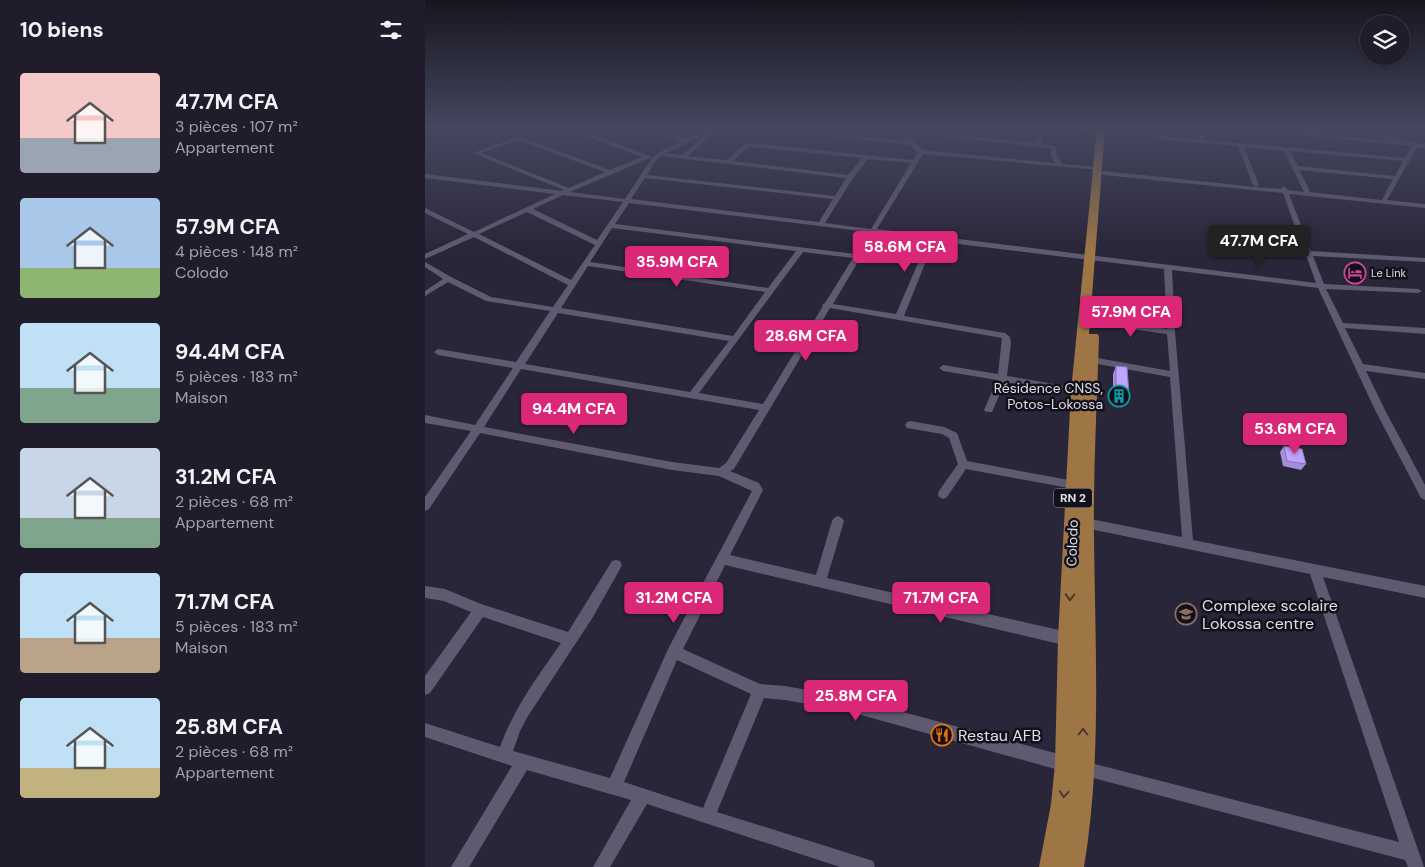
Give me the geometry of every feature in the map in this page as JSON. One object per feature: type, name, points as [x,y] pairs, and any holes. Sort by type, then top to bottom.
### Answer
[{"type":"main road","name":"Colodo","points":[[1052,867],[1063,804],[1066,764],[1068,640],[1078,391],[1102,171]]},
{"type":"main road","name":"Colodo","points":[[1071,867],[1076,840],[1083,769],[1085,523],[1092,360],[1093,258]]},
{"type":"street","points":[[518,169],[570,190]]},
{"type":"street","points":[[603,169],[610,172]]},
{"type":"street","points":[[425,257],[616,169]]},
{"type":"street","points":[[425,506],[557,309],[647,169]]},
{"type":"street","points":[[780,169],[850,178]]},
{"type":"street","points":[[821,224],[857,169]]},
{"type":"street","points":[[720,472],[730,466],[910,169]]},
{"type":"street","points":[[1089,169],[1425,204]]},
{"type":"street","points":[[1250,169],[1255,185]]},
{"type":"street","points":[[1297,169],[1307,191]]},
{"type":"street","points":[[1311,169],[1396,178]]},
{"type":"street","points":[[1385,199],[1401,169]]},
{"type":"street","points":[[1102,171],[1255,185],[1284,190],[1425,204]]},
{"type":"street","points":[[642,176],[837,198]]},
{"type":"street","points":[[427,177],[1321,286],[1418,291]]},
{"type":"street","points":[[1284,190],[1321,286],[1380,410],[1425,495]]},
{"type":"street","points":[[527,209],[599,244]]},
{"type":"street","points":[[425,210],[573,284]]},
{"type":"street","points":[[611,226],[858,257]]},
{"type":"street","points":[[899,317],[933,238]]},
{"type":"street","points":[[693,395],[801,250]]},
{"type":"street","points":[[1307,252],[1425,260]]},
{"type":"street","points":[[425,264],[447,278],[489,299],[735,339]]},
{"type":"street","points":[[586,264],[771,290]]},
{"type":"street","points":[[1168,267],[1171,332],[1188,544]]},
{"type":"street","points":[[425,294],[447,278]]},
{"type":"street","points":[[827,305],[1006,337],[1007,343],[1002,378],[989,410]]},
{"type":"street","points":[[1093,321],[1171,332]]},
{"type":"street","points":[[1340,325],[1425,331]]},
{"type":"street","points":[[438,352],[519,364],[765,408]]},
{"type":"street","points":[[1092,360],[1175,376]]},
{"type":"street","points":[[1361,367],[1425,376]]},
{"type":"street","points":[[943,368],[1078,391]]},
{"type":"street","points":[[425,419],[672,466],[720,472],[755,486],[758,490],[724,559],[674,652],[614,787]]},
{"type":"street","points":[[911,425],[945,431],[953,436],[963,464]]},
{"type":"street","points":[[963,464],[1074,486]]},
{"type":"street","points":[[943,494],[963,464]]},
{"type":"street","points":[[819,582],[838,521]]},
{"type":"street","points":[[1085,523],[1425,592]]},
{"type":"street","points":[[724,559],[1068,640]]},
{"type":"street","points":[[504,756],[514,728],[523,711],[588,613],[616,565]]},
{"type":"street","points":[[1315,571],[1413,860]]},
{"type":"street","points":[[425,592],[445,595],[480,610],[570,639]]},
{"type":"street","points":[[425,688],[480,610]]},
{"type":"street","points":[[674,652],[761,691],[785,693],[847,704],[1066,764]]},
{"type":"street","points":[[707,817],[761,691]]},
{"type":"street","points":[[425,730],[504,756],[643,795],[867,867]]},
{"type":"street","points":[[459,867],[523,761]]},
{"type":"street","points":[[1083,769],[1413,860]]},
{"type":"street","points":[[601,867],[643,795]]},
{"type":"building","points":[[1116,366],[1127,367],[1129,395],[1116,392]]},
{"type":"building","points":[[1284,446],[1302,449],[1306,464],[1287,461]]},
{"type":"place","name":"Le Link","points":[[1355,273]]},
{"type":"place","name":"Résidence CNSS, Potos-Lokossa","points":[[1119,396]]},
{"type":"place","name":"Complexe scolaire Lokossa centre","points":[[1186,614]]},
{"type":"place","name":"Restau AFB","points":[[942,735]]}]
